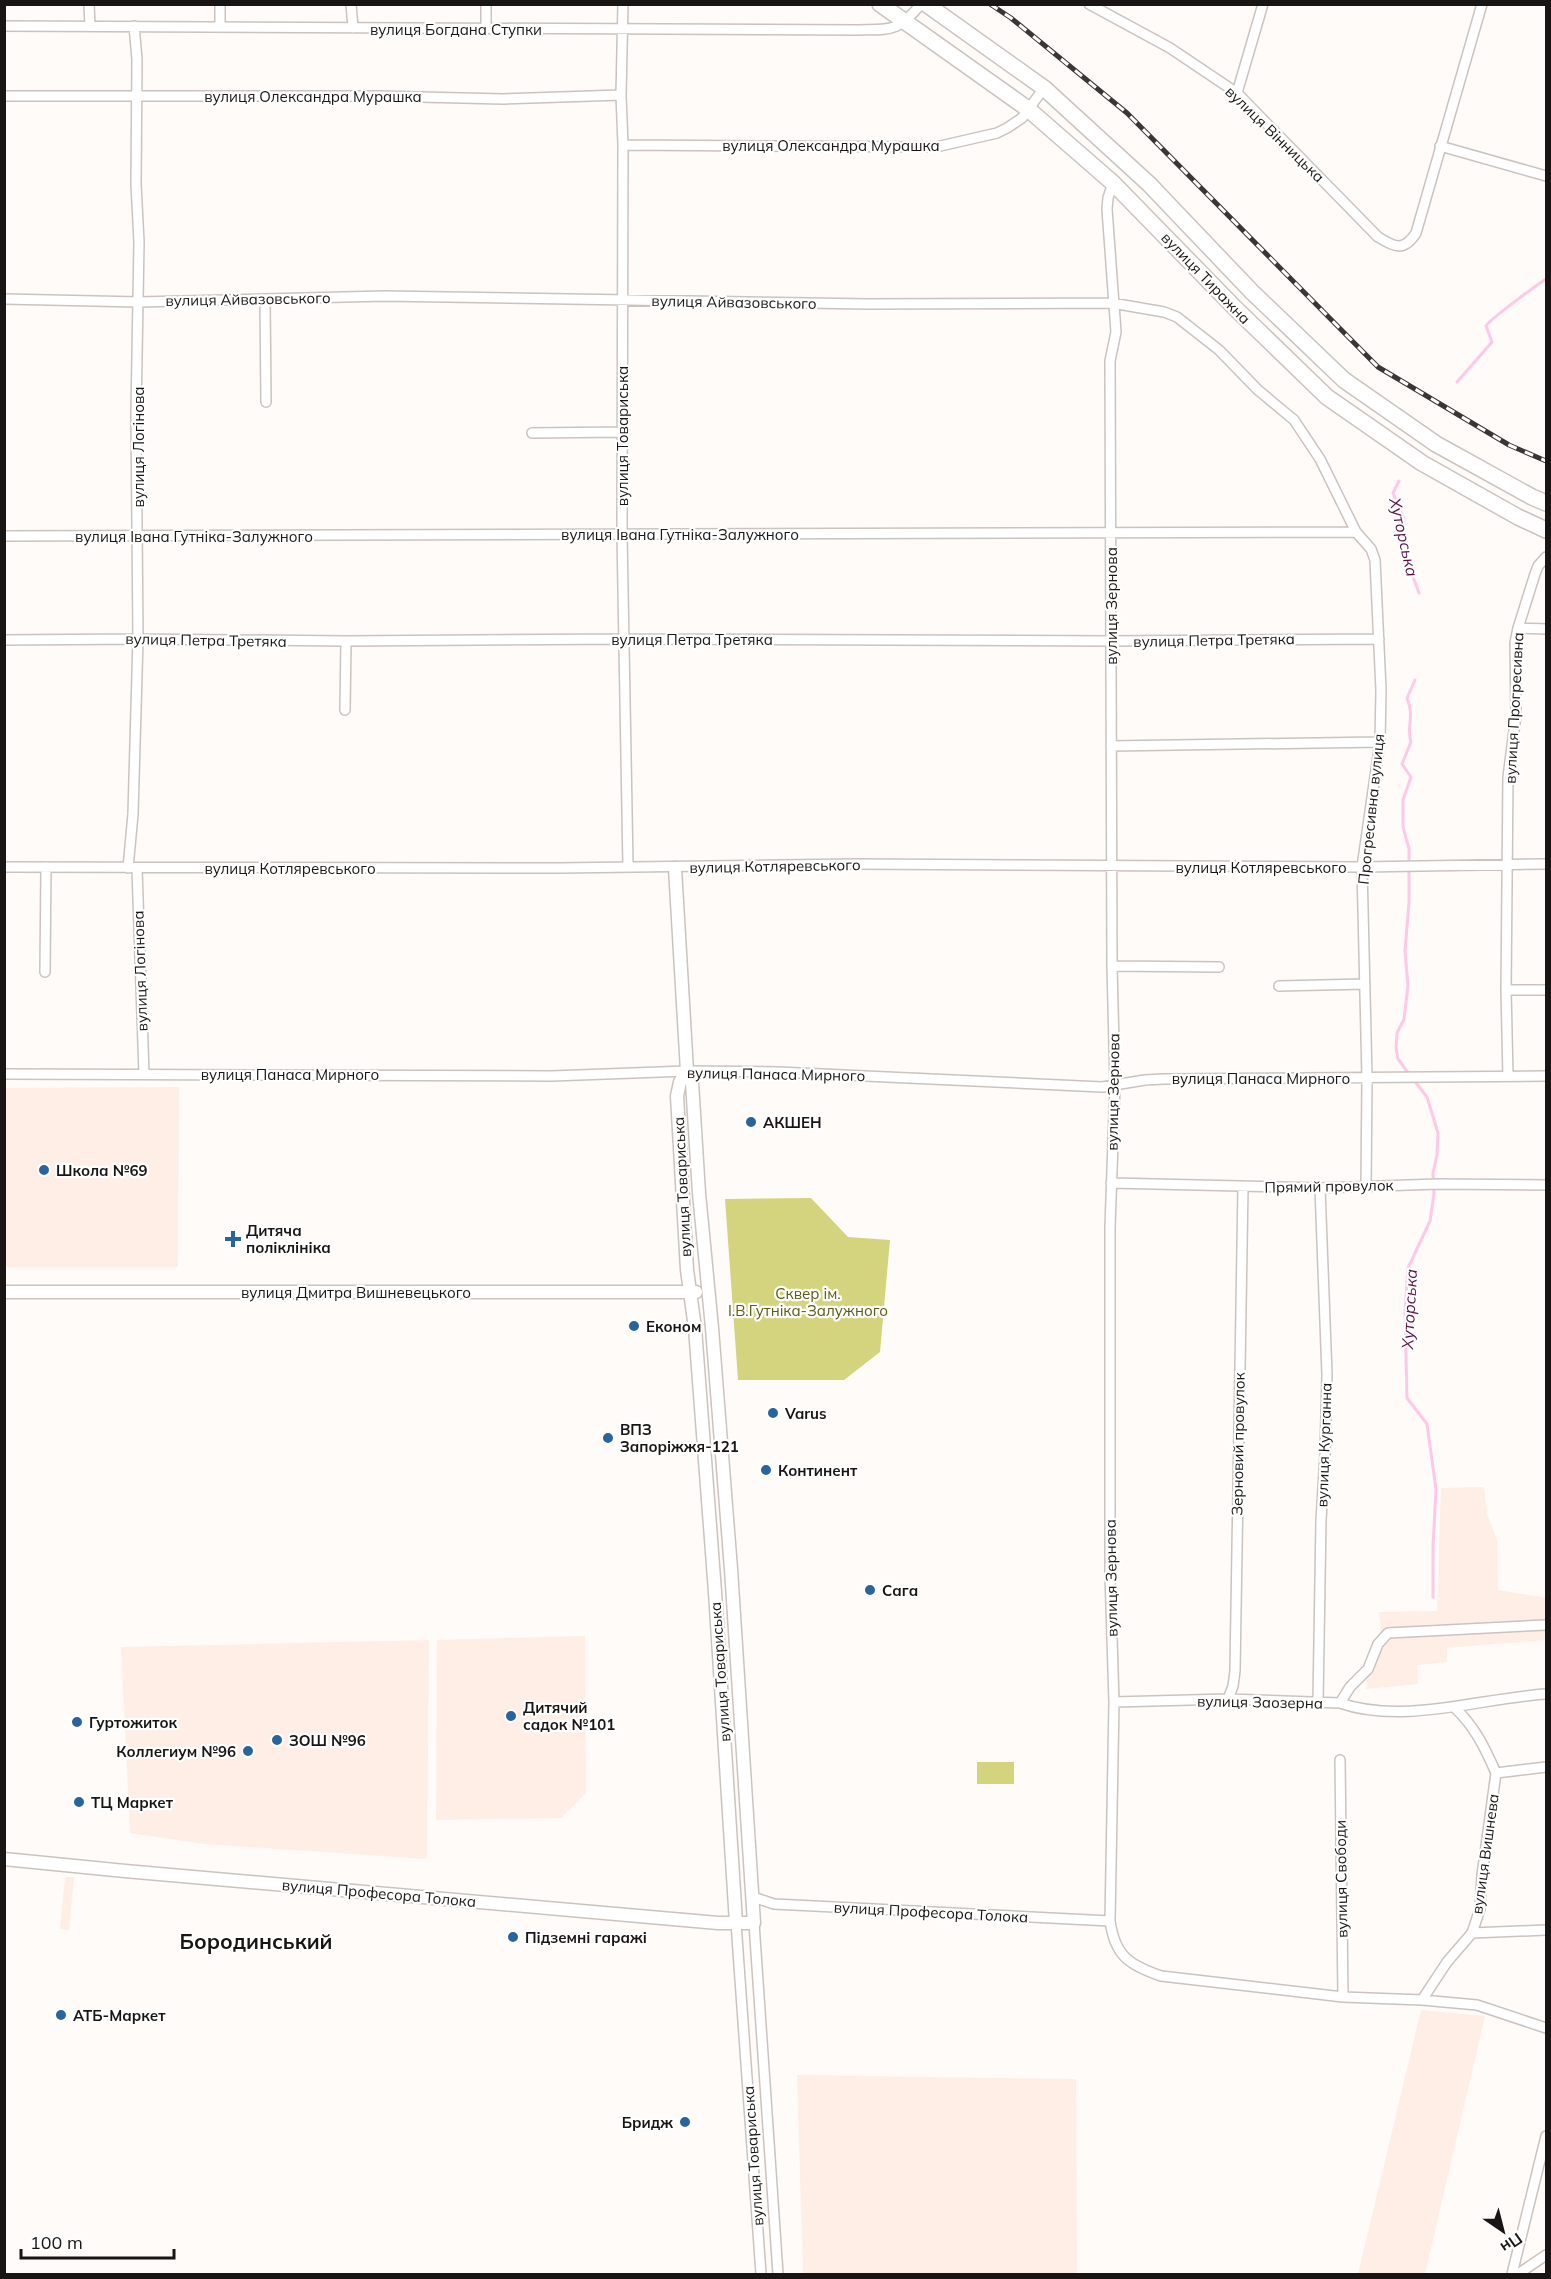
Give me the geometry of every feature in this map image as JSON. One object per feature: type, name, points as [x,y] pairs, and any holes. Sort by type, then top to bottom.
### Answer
[{"type":"main road","name":"вулиця Тиражна","points":[[880,4],[1028,109],[1113,183],[1235,308],[1327,397],[1422,463],[1518,517],[1546,530]]},
{"type":"main road","name":"вулиця Тиражна","points":[[924,4],[1044,88],[1149,184],[1252,292],[1344,380],[1436,444],[1546,503]]},
{"type":"street","points":[[89,4],[90,26]]},
{"type":"street","points":[[220,4],[220,26]]},
{"type":"street","points":[[351,4],[353,28]]},
{"type":"street","points":[[486,4],[486,28]]},
{"type":"street","name":"вулиця Товариська","points":[[623,4],[621,95],[623,145],[622,534],[628,867]]},
{"type":"street","points":[[906,22],[924,4]]},
{"type":"street","name":"вулиця Вінницька","points":[[1089,4],[1170,48],[1237,93],[1378,237],[1390,245],[1398,247],[1412,241],[1440,146]]},
{"type":"street","points":[[1237,93],[1263,4]]},
{"type":"street","points":[[1482,4],[1440,146],[1546,176]]},
{"type":"street","name":"вулиця Богдана Ступки","points":[[4,27],[856,30],[886,29],[906,22]]},
{"type":"street","name":"вулиця Логінова","points":[[134,26],[140,302],[136,412],[138,639],[133,868],[144,1074]]},
{"type":"street","name":"вулиця Олександра Мурашка","points":[[623,145],[936,147],[998,133],[1014,124],[1044,88]]},
{"type":"street","name":"вулиця Олександра Мурашка","points":[[4,96],[368,96],[503,99],[621,95]]},
{"type":"street","name":"вулиця Зернова","points":[[1113,183],[1107,209],[1112,303],[1116,332],[1110,361],[1112,966],[1115,1085],[1111,1183],[1110,1574],[1114,1702],[1110,1921],[1112,1938],[1122,1955],[1139,1968],[1161,1976],[1343,1997],[1422,2000],[1477,2006],[1546,2028]]},
{"type":"street","name":"вулиця Айвазовського","points":[[4,299],[140,302],[384,296],[867,304],[1112,303],[1164,312],[1178,317],[1219,350],[1258,390],[1283,409],[1294,420],[1320,459],[1356,532]]},
{"type":"street","points":[[265,299],[266,402]]},
{"type":"street","points":[[532,433],[622,432]]},
{"type":"street","name":"вулиця Івана Гутніка-Залужного","points":[[4,536],[1356,532]]},
{"type":"street","name":"Прогресивна вулиця","points":[[1356,532],[1371,549],[1375,560],[1381,690],[1380,742],[1362,867],[1367,1078],[1366,1187]]},
{"type":"street","name":"вулиця Прогресивна","points":[[1506,990],[1508,777],[1516,715],[1515,662],[1518,628],[1535,574],[1546,557]]},
{"type":"street","points":[[1518,628],[1546,629]]},
{"type":"street","name":"вулиця Петра Третяка","points":[[4,640],[1111,641],[1379,639]]},
{"type":"street","points":[[345,710],[346,641]]},
{"type":"street","points":[[1111,746],[1380,742]]},
{"type":"street","name":"вулиця Котляревського","points":[[4,867],[675,868],[856,864],[1409,867],[1546,864]]},
{"type":"street","points":[[45,972],[46,867]]},
{"type":"street","name":"вулиця Товариська","points":[[675,868],[687,1071],[693,1092],[699,1193],[731,1569],[778,2274]]},
{"type":"street","points":[[1112,966],[1219,966]]},
{"type":"street","points":[[1279,986],[1365,984]]},
{"type":"street","points":[[1508,1076],[1506,990],[1546,990]]},
{"type":"street","name":"вулиця Товариська","points":[[687,1071],[680,1082],[677,1096],[687,1270],[696,1328],[761,2274]]},
{"type":"street","name":"вулиця Панаса Мирного","points":[[4,1074],[552,1076],[687,1071],[778,1072],[1088,1087],[1163,1079],[1546,1076]]},
{"type":"street","name":"Прямий провулок","points":[[1111,1183],[1320,1188],[1433,1184],[1546,1185]]},
{"type":"street","name":"Зерновий провулок","points":[[1228,1699],[1235,1671],[1243,1187]]},
{"type":"street","name":"вулиця Курганна","points":[[1318,1702],[1321,1520],[1327,1376],[1320,1188]]},
{"type":"street","name":"вулиця Дмитра Вишневецького","points":[[4,1292],[689,1293],[708,1291]]},
{"type":"street","points":[[696,1328],[704,1319],[712,1328]]},
{"type":"street","name":"вулиця Заозерна","points":[[1114,1702],[1228,1699],[1340,1703],[1350,1688],[1368,1669],[1378,1644],[1388,1633],[1546,1624]]},
{"type":"street","points":[[1340,1703],[1356,1709],[1374,1711],[1455,1708],[1500,1698],[1546,1694]]},
{"type":"street","points":[[1455,1708],[1470,1722],[1482,1741],[1496,1773],[1546,1767]]},
{"type":"street","name":"вулиця Свободи","points":[[1340,1760],[1343,1997]]},
{"type":"street","name":"вулиця Вишнева","points":[[1496,1773],[1482,1875],[1480,1909],[1472,1933],[1546,1930]]},
{"type":"street","name":"вулиця Професора Толока","points":[[4,1859],[134,1872],[754,1923]]},
{"type":"street","name":"вулиця Професора Толока","points":[[753,1897],[774,1904],[1110,1921]]},
{"type":"street","points":[[1422,2000],[1447,1962],[1472,1933]]},
{"type":"street","points":[[749,2111],[767,2110]]},
{"type":"street","points":[[1512,2274],[1546,2136]]},
{"type":"street","points":[[1518,2274],[1546,2255]]},
{"type":"shaded area","points":[[179,1087],[178,1267],[5,1267],[5,1088]]},
{"type":"shaded area","points":[[1484,1487],[1487,1514],[1497,1540],[1498,1590],[1546,1598],[1546,1640],[1447,1648],[1447,1662],[1417,1665],[1418,1684],[1366,1689],[1368,1674],[1382,1646],[1379,1612],[1437,1611],[1441,1488]]},
{"type":"shaded area","name":"Дитячий садок №101","points":[[585,1636],[586,1793],[561,1818],[436,1820],[437,1640]]},
{"type":"shaded area","name":"ЗОШ №96","points":[[429,1640],[427,1859],[205,1844],[130,1833],[121,1647]]},
{"type":"shaded area","points":[[65,1877],[74,1877],[69,1930],[60,1929]]},
{"type":"shaded area","points":[[1421,2010],[1485,2016],[1425,2274],[1358,2274]]},
{"type":"shaded area","points":[[797,2075],[1076,2079],[1077,2274],[803,2274]]},
{"type":"green space","name":"Сквер ім. І.В.Гутніка-Залужного","points":[[811,1198],[848,1237],[890,1240],[880,1352],[844,1380],[738,1380],[725,1199]]},
{"type":"green space","points":[[977,1762],[1014,1762],[1014,1784],[977,1784]]},
{"type":"waterway","name":"Хуторська","points":[[1457,382],[1492,342],[1486,326],[1489,322],[1546,279]]},
{"type":"waterway","name":"Хуторська","points":[[1399,481],[1393,493],[1403,516],[1408,563],[1419,593]]},
{"type":"waterway","name":"Хуторська","points":[[1409,1074],[1398,1059],[1396,1048],[1397,1033],[1404,1019],[1408,986],[1405,951],[1409,902],[1409,849],[1403,827],[1403,800],[1411,777],[1402,764],[1411,742],[1410,711],[1407,698],[1415,680]]},
{"type":"waterway","name":"Хуторська","points":[[1413,1079],[1427,1097],[1438,1133],[1430,1221],[1408,1268],[1405,1312],[1407,1398],[1427,1424],[1436,1489],[1433,1597]]},
{"type":"railway","points":[[990,4],[1011,18],[1127,113],[1378,367],[1509,445],[1546,461]]},
{"type":"place","name":"АКШЕН","points":[[751,1122]]},
{"type":"place","name":"Школа №69","points":[[44,1170]]},
{"type":"place","name":"Дитяча поліклініка","points":[[233,1239]]},
{"type":"place","name":"Економ","points":[[634,1326]]},
{"type":"place","name":"Varus","points":[[773,1413]]},
{"type":"place","name":"ВПЗ Запоріжжя-121","points":[[608,1438]]},
{"type":"place","name":"Континент","points":[[766,1470]]},
{"type":"place","name":"Сага","points":[[870,1590]]},
{"type":"place","name":"Дитячий садок №101","points":[[511,1716]]},
{"type":"place","name":"Гуртожиток","points":[[77,1722]]},
{"type":"place","name":"ЗОШ №96","points":[[277,1740]]},
{"type":"place","name":"Коллегиум №96","points":[[248,1751]]},
{"type":"place","name":"ТЦ Маркет","points":[[79,1802]]},
{"type":"place","name":"Підземні гаражі","points":[[513,1937]]},
{"type":"place","name":"АТБ-Маркет","points":[[61,2015]]},
{"type":"place","name":"Бридж","points":[[685,2122]]},
{"type":"district","name":"Бородинський","points":[[256,1941]]}]
